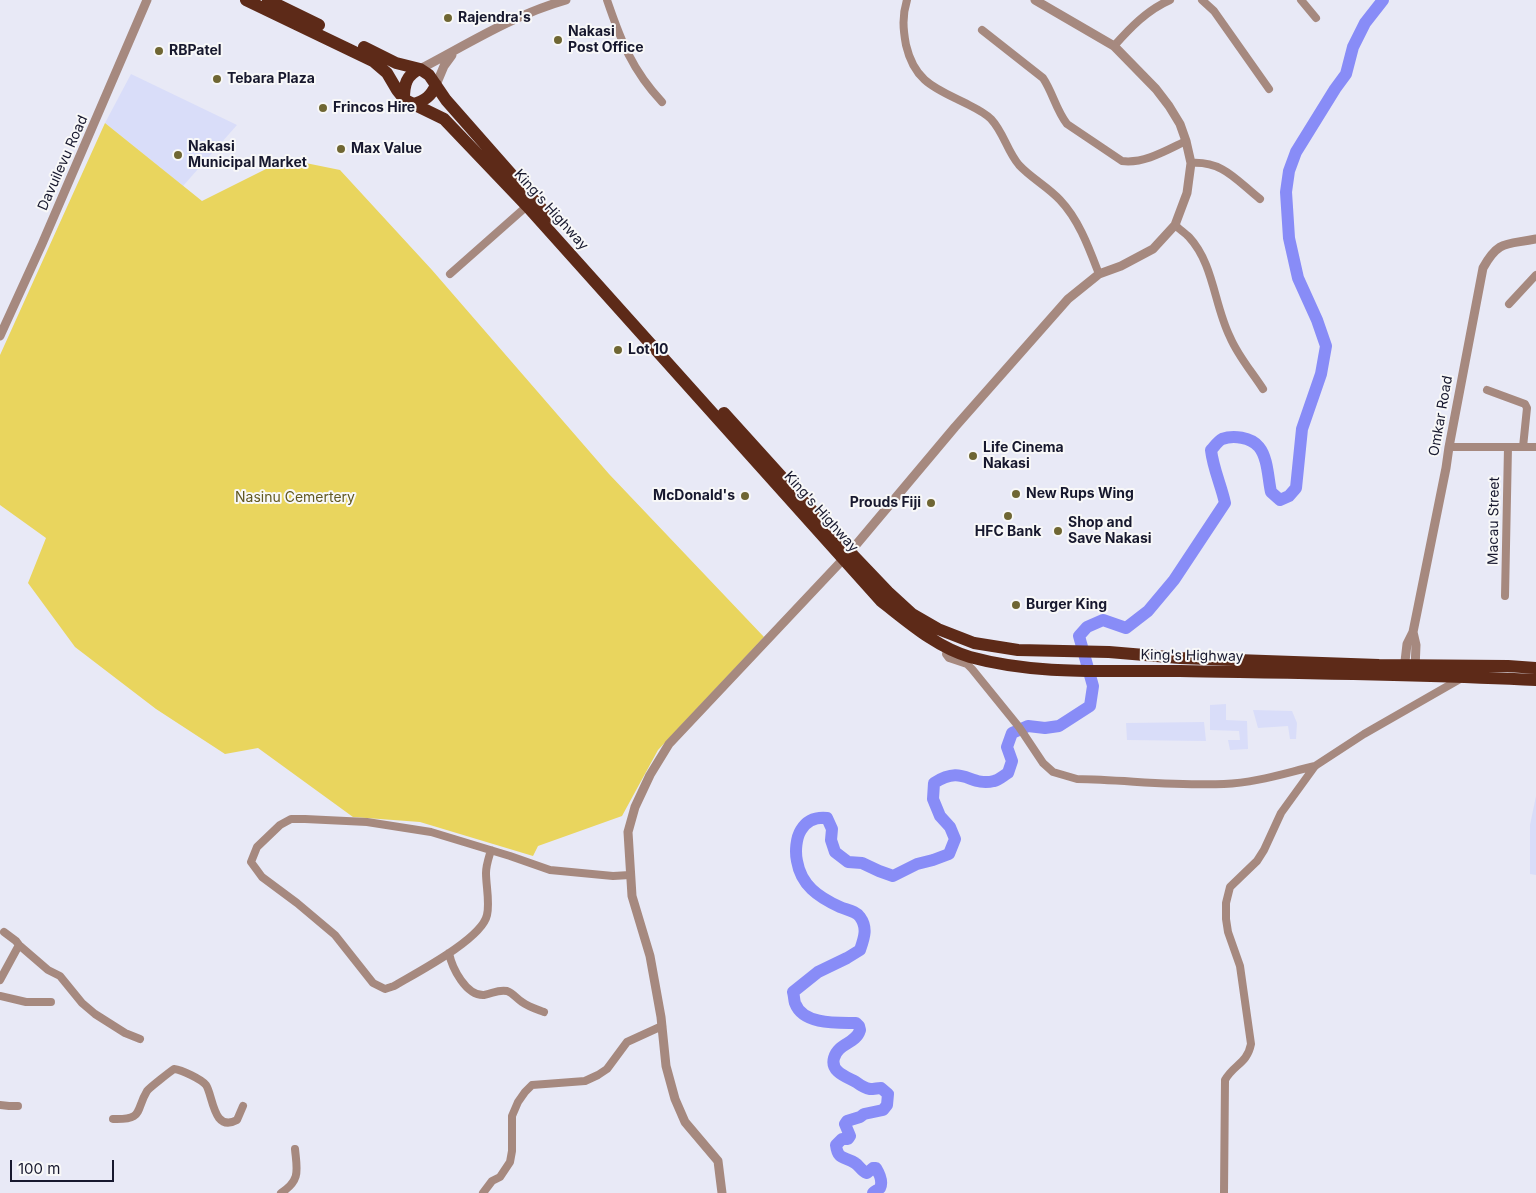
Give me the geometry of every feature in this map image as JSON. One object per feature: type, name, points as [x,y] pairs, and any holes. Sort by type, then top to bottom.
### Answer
[{"type":"highway","points":[[246,0],[373,61],[387,73],[397,90],[408,102]]},
{"type":"highway","name":"King's Highway","points":[[268,0],[396,63],[420,70],[433,79],[446,100],[847,556],[881,601],[906,621],[948,648],[968,656],[1014,667],[1069,671],[1410,670],[1508,666],[1536,668]]},
{"type":"highway","points":[[408,102],[404,87],[413,73],[420,70]]},
{"type":"highway","points":[[408,102],[424,100],[430,96],[436,85]]},
{"type":"highway","name":"King's Highway","points":[[408,102],[444,119],[527,206],[847,556],[912,614],[938,630],[974,643],[1018,650],[1109,652],[1180,658],[1410,670],[1463,677],[1536,680]]},
{"type":"street","name":"Davuilevu Road","points":[[0,336],[36,259],[147,0]]},
{"type":"street","points":[[420,70],[498,26],[551,2],[566,0]]},
{"type":"street","points":[[607,0],[626,52],[638,73],[662,102]]},
{"type":"street","points":[[906,0],[902,20],[904,33],[909,56],[921,77],[930,85],[980,110],[993,121],[1020,166],[1050,190],[1069,212],[1088,244],[1099,274]]},
{"type":"street","points":[[722,1193],[718,1161],[685,1122],[675,1099],[666,1066],[662,1026],[650,956],[632,896],[628,832],[635,806],[669,744],[847,556],[955,427],[1062,306],[1099,274],[1121,266],[1153,249],[1175,225],[1187,193],[1191,163],[1186,141],[1180,124],[1156,88],[1114,46],[1035,0]]},
{"type":"street","points":[[1114,46],[1145,16],[1170,0]]},
{"type":"street","points":[[1202,0],[1214,11],[1269,89]]},
{"type":"street","points":[[1301,0],[1316,18]]},
{"type":"street","points":[[982,30],[1044,78],[1061,117],[1067,124],[1122,161],[1131,162],[1152,156],[1186,141]]},
{"type":"street","points":[[436,85],[444,66],[454,52]]},
{"type":"street","points":[[1191,163],[1204,162],[1222,168],[1260,199]]},
{"type":"street","points":[[450,274],[527,206]]},
{"type":"street","points":[[1175,225],[1189,237],[1199,251],[1206,265],[1220,314],[1230,337],[1263,389]]},
{"type":"street","name":"Omkar Road","points":[[1410,670],[1407,644],[1413,632],[1483,268],[1498,246],[1536,239]]},
{"type":"street","points":[[1508,304],[1536,275]]},
{"type":"street","points":[[1487,390],[1525,404],[1527,408],[1523,447]]},
{"type":"street","points":[[1448,447],[1536,447]]},
{"type":"street","name":"Macau Street","points":[[1505,596],[1508,447]]},
{"type":"street","points":[[948,648],[946,654],[949,658],[967,664],[1019,727],[1043,763],[1053,772],[1077,779],[1225,784],[1251,781],[1315,766],[1364,734],[1463,677]]},
{"type":"street","points":[[1224,1193],[1225,1080],[1228,1074],[1249,1054],[1251,1044],[1240,966],[1228,932],[1227,894],[1230,887],[1257,860],[1264,850],[1281,814],[1315,766]]},
{"type":"street","points":[[491,850],[486,870],[487,915],[484,923],[477,932],[449,953],[394,986],[385,989],[373,983],[335,935],[262,877],[251,862],[251,857],[256,847],[280,825],[291,819],[367,822],[431,832],[491,850],[550,870],[613,876],[630,875]]},
{"type":"street","points":[[4,932],[48,970],[60,976],[91,1011],[124,1033],[140,1039]]},
{"type":"street","points":[[0,980],[19,945]]},
{"type":"street","points":[[449,953],[451,964],[461,980],[476,994],[484,995],[500,990],[508,992],[524,1003],[544,1012]]},
{"type":"street","points":[[0,996],[26,1002],[51,1002]]},
{"type":"street","points":[[483,1193],[492,1181],[500,1177],[510,1162],[512,1151],[512,1116],[518,1102],[532,1085],[585,1080],[598,1075],[607,1069],[627,1042],[662,1026]]},
{"type":"street","points":[[113,1119],[127,1120],[136,1114],[149,1089],[174,1069],[182,1071],[204,1083],[208,1088],[213,1109],[223,1120],[232,1122],[237,1120],[243,1106]]},
{"type":"street","points":[[0,1105],[18,1106]]},
{"type":"street","points":[[280,1193],[292,1184],[298,1171],[295,1149]]},
{"type":"shaded area","name":"Nakasi Municipal Market","points":[[131,74],[237,125],[183,186],[105,123]]},
{"type":"shaded area","points":[[1226,704],[1226,720],[1247,721],[1248,749],[1230,750],[1228,740],[1240,740],[1239,731],[1210,730],[1210,705]]},
{"type":"shaded area","points":[[1253,710],[1292,711],[1297,723],[1296,739],[1290,739],[1288,726],[1258,728]]},
{"type":"shaded area","points":[[1204,722],[1206,741],[1127,740],[1126,723]]},
{"type":"shaded area","points":[[1536,796],[1536,875],[1530,874],[1530,825]]},
{"type":"green space","name":"Nasinu Cemertery","points":[[105,123],[202,201],[286,159],[340,170],[432,270],[609,474],[764,637],[658,750],[622,816],[538,846],[533,856],[420,822],[353,817],[258,748],[225,754],[156,709],[75,647],[28,583],[46,538],[0,505],[0,355]]},
{"type":"waterway","points":[[873,1193],[881,1186],[876,1168],[867,1173],[865,1172],[855,1163],[840,1156],[836,1145],[842,1139],[848,1139],[850,1136],[845,1124],[847,1121],[864,1114],[883,1110],[887,1105],[888,1094],[881,1088],[870,1089],[864,1087],[840,1073],[834,1067],[833,1063],[836,1053],[858,1035],[859,1026],[856,1023],[821,1021],[805,1015],[795,1003],[793,992],[818,972],[860,950],[865,929],[860,917],[856,913],[825,899],[812,889],[802,877],[796,857],[799,833],[809,822],[819,818],[827,818],[832,829],[831,840],[835,852],[848,862],[862,863],[893,876],[917,864],[949,854],[955,839],[950,827],[940,816],[933,799],[934,783],[953,776],[985,782],[998,780],[1008,773],[1012,761],[1007,747],[1012,733],[1028,726],[1045,728],[1059,726],[1090,706],[1093,686],[1079,636],[1087,627],[1103,620],[1126,628],[1148,611],[1174,580],[1225,503],[1211,450],[1222,439],[1236,437],[1247,439],[1256,444],[1262,452],[1271,492],[1280,500],[1289,496],[1296,488],[1302,429],[1321,374],[1326,346],[1317,320],[1298,278],[1289,238],[1286,192],[1289,171],[1296,152],[1346,74],[1353,47],[1365,23],[1383,0]]},
{"type":"place","name":"Rajendra's","points":[[448,18]]},
{"type":"place","name":"Nakasi Post Office","points":[[558,40]]},
{"type":"place","name":"RBPatel","points":[[159,51]]},
{"type":"place","name":"Tebara Plaza","points":[[217,79]]},
{"type":"place","name":"Frincos Hire","points":[[323,108]]},
{"type":"place","name":"Max Value","points":[[341,149]]},
{"type":"place","name":"Nakasi Municipal Market","points":[[178,155]]},
{"type":"place","name":"Lot 10","points":[[618,350]]},
{"type":"place","name":"Life Cinema Nakasi","points":[[973,456]]},
{"type":"place","name":"New Rups Wing","points":[[1016,494]]},
{"type":"place","name":"McDonald's","points":[[745,496]]},
{"type":"place","name":"Prouds Fiji","points":[[931,503]]},
{"type":"place","name":"HFC Bank","points":[[1008,516]]},
{"type":"place","name":"Shop and Save Nakasi","points":[[1058,531]]},
{"type":"place","name":"Burger King","points":[[1016,605]]}]
